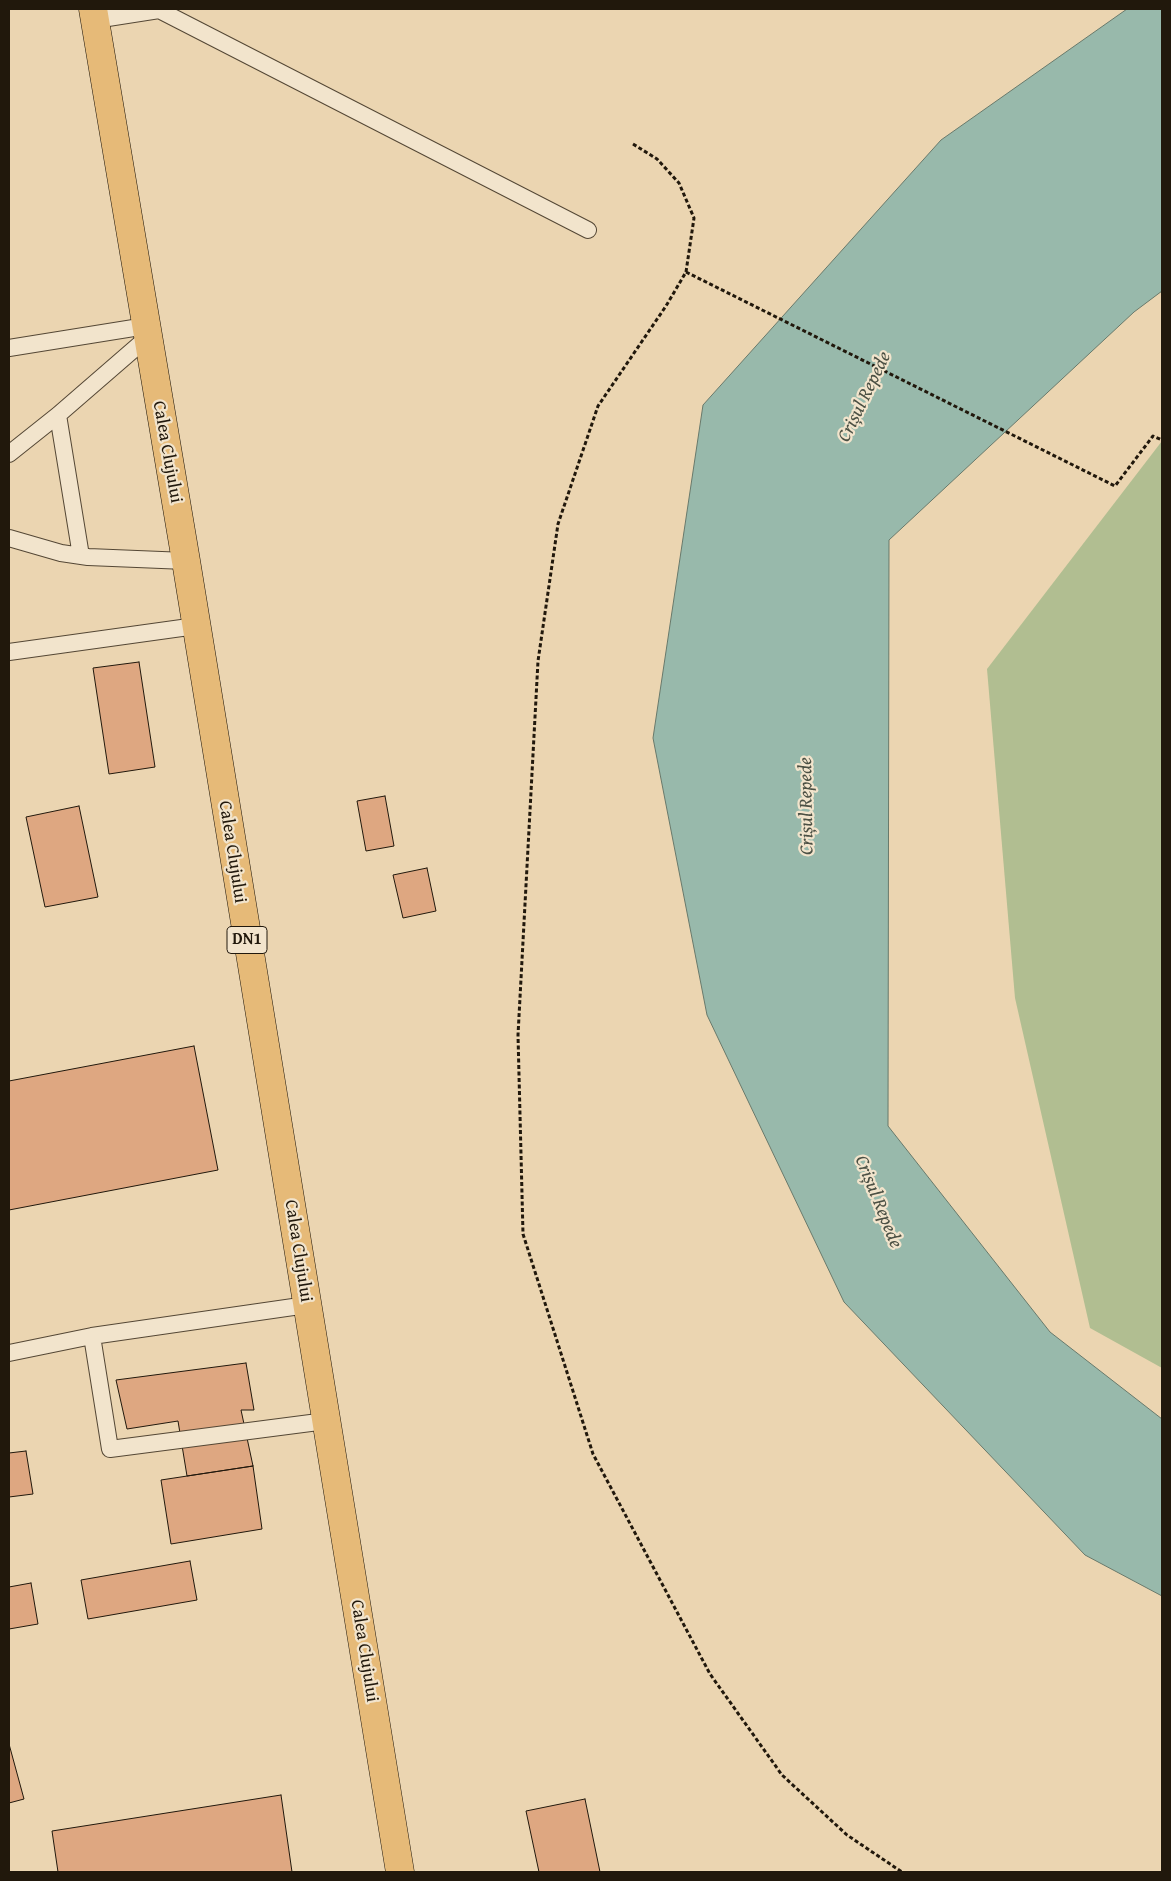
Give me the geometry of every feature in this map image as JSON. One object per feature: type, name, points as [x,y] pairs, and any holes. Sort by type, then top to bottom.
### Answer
[{"type":"main road","name":"Calea Clujului","points":[[94,14],[186,561],[400,1872]]},
{"type":"lane","points":[[94,14],[159,10],[588,230]]},
{"type":"lane","points":[[9,348],[147,332]]},
{"type":"lane","points":[[9,454],[58,415],[147,332]]},
{"type":"lane","points":[[58,415],[81,556]]},
{"type":"lane","points":[[9,538],[61,553],[81,556],[186,561]]},
{"type":"lane","points":[[9,652],[196,626]]},
{"type":"lane","points":[[9,1353],[92,1336],[307,1305]]},
{"type":"lane","points":[[92,1336],[110,1448],[326,1421]]},
{"type":"path","points":[[633,144],[656,159],[679,183],[694,218],[686,272],[666,306],[598,406],[558,524],[538,661],[518,1035],[523,1234],[592,1454],[710,1674],[782,1775],[847,1835],[902,1872]]},
{"type":"path","points":[[686,272],[1115,486],[1153,436],[1162,440]]},
{"type":"green space","points":[[1162,441],[1162,1368],[1090,1328],[1015,998],[987,669]]},
{"type":"water","name":"Crișul Repede","points":[[1127,9],[1162,9],[1162,291],[1134,312],[889,540],[888,1126],[1050,1332],[1162,1419],[1162,1596],[1085,1555],[844,1302],[707,1015],[653,738],[703,405],[941,140]]},
{"type":"building","points":[[139,662],[155,767],[109,774],[93,668]]},
{"type":"building","points":[[385,796],[394,846],[366,851],[357,801]]},
{"type":"building","points":[[79,806],[98,897],[45,907],[26,817]]},
{"type":"building","points":[[427,868],[436,911],[403,918],[393,875]]},
{"type":"building","points":[[194,1046],[218,1170],[9,1210],[9,1081]]},
{"type":"building","points":[[246,1363],[254,1410],[241,1410],[253,1466],[187,1476],[178,1421],[127,1429],[116,1380]]},
{"type":"building","points":[[26,1451],[33,1494],[9,1497],[9,1453]]},
{"type":"building","points":[[253,1466],[262,1529],[171,1544],[161,1480]]},
{"type":"building","points":[[190,1561],[197,1600],[88,1619],[81,1580]]},
{"type":"building","points":[[31,1583],[38,1624],[9,1629],[9,1587]]},
{"type":"building","points":[[9,1744],[24,1799],[9,1803]]},
{"type":"building","points":[[281,1795],[292,1872],[58,1872],[52,1831]]},
{"type":"building","points":[[585,1799],[600,1872],[539,1872],[526,1811]]}]
